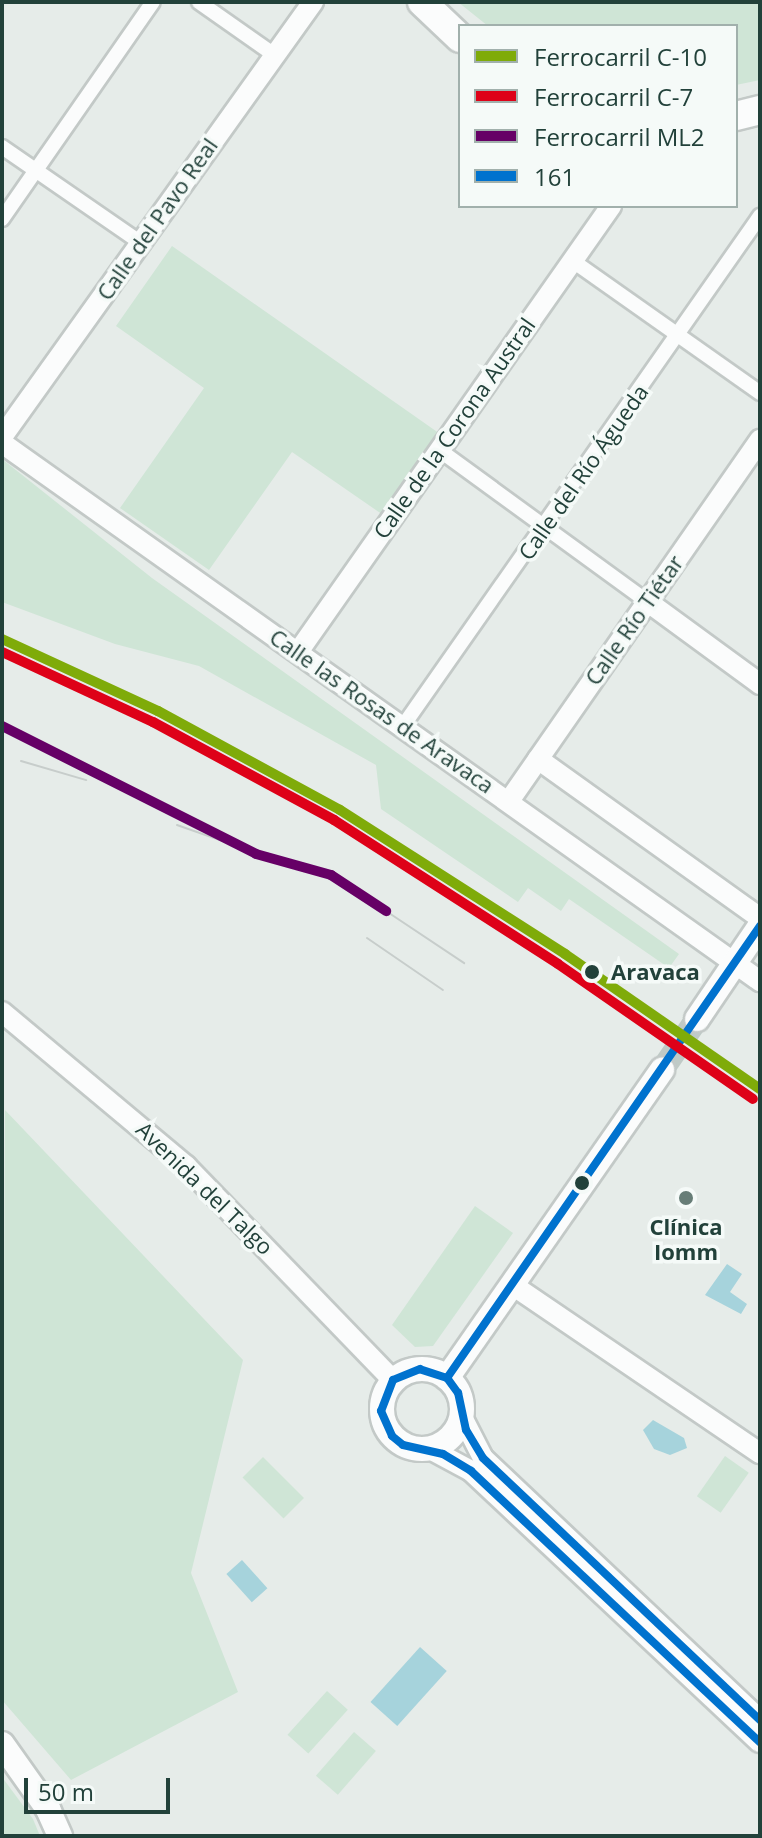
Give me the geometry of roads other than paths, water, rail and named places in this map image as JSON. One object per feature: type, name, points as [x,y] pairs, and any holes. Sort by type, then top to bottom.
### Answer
[{"type":"main road","points":[[422,2],[458,36]]},
{"type":"main road","points":[[738,116],[760,110]]},
{"type":"street","points":[[2,219],[153,2]]},
{"type":"street","points":[[199,2],[273,54]]},
{"type":"street","name":"Calle del Pavo Real","points":[[2,437],[313,2]]},
{"type":"street","points":[[2,147],[141,243]]},
{"type":"street","name":"Calle de la Corona Austral","points":[[298,652],[610,208]]},
{"type":"street","name":"Calle del Río Águeda","points":[[403,726],[760,216]]},
{"type":"street","points":[[573,261],[760,393]]},
{"type":"street","name":"Calle Río Tiétar","points":[[509,801],[760,440]]},
{"type":"street","name":"Calle las Rosas de Aravaca","points":[[2,443],[760,981]]},
{"type":"street","points":[[438,449],[760,684]]},
{"type":"street","points":[[538,759],[760,918]]},
{"type":"street","points":[[697,1019],[760,926]]},
{"type":"street","name":"Avenida del Talgo","points":[[2,1012],[186,1166],[393,1380]]},
{"type":"street","points":[[447,1378],[662,1070]]},
{"type":"street","points":[[511,1284],[760,1453]]},
{"type":"street","points":[[760,1720],[483,1458],[461,1415],[458,1393],[447,1378],[420,1369],[393,1380],[383,1397],[385,1425],[403,1445],[430,1449],[471,1471],[760,1742]]},
{"type":"street","points":[[430,1449],[451,1437],[461,1415]]},
{"type":"street","points":[[2,1744],[48,1809],[60,1836]]},
{"type":"water","points":[[727,1264],[742,1274],[730,1292],[747,1304],[741,1314],[705,1295]]},
{"type":"water","points":[[653,1420],[684,1438],[687,1448],[670,1455],[654,1449],[643,1430]]},
{"type":"water","points":[[242,1560],[267,1588],[252,1602],[226,1574]]},
{"type":"water","points":[[420,1647],[447,1671],[397,1726],[370,1702]]},
{"type":"tunnel","points":[[662,1070],[697,1019]]},
{"type":"tram line","points":[[21,761],[86,780]]},
{"type":"tram line","points":[[177,825],[245,849]]},
{"type":"tram line","points":[[386,911],[464,963]]},
{"type":"tram line","points":[[367,938],[443,990]]},
{"type":"rail line","name":"C-10","points":[[2,639],[158,711],[340,810],[565,954],[760,1089]]},
{"type":"rail line","name":"C-7","points":[[2,652],[153,722],[334,820],[558,964],[753,1099]]},
{"type":"rail line","name":"ML2","points":[[2,726],[256,854],[331,875],[386,911]]},
{"type":"place","name":"Aravaca","points":[[592,972]]},
{"type":"place","name":"Clínica Iomm","points":[[686,1198]]}]
